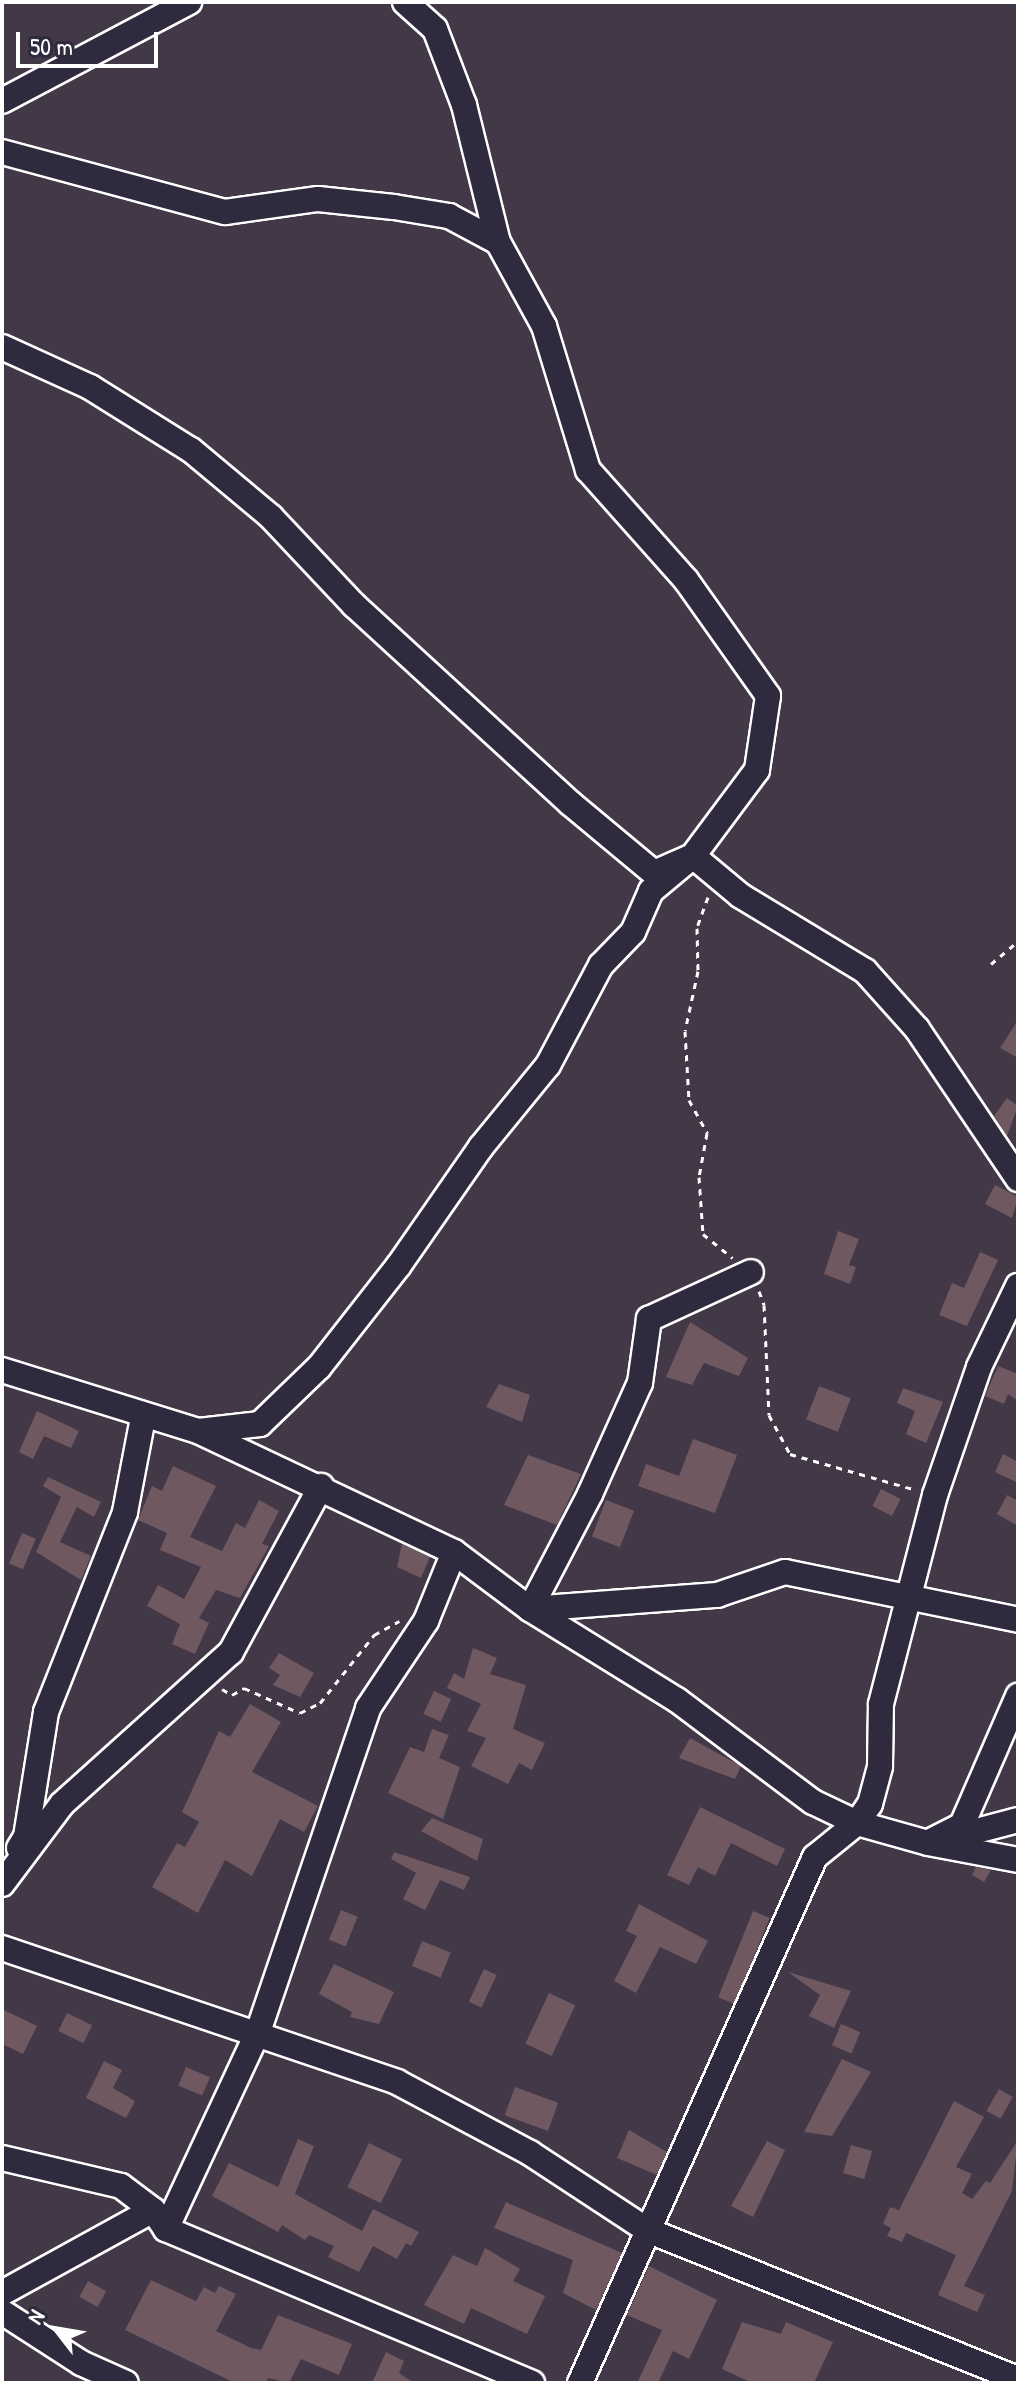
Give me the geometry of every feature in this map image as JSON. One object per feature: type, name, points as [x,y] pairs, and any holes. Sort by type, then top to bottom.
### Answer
[{"type":"street","points":[[2,101],[189,2]]},
{"type":"street","points":[[405,2],[435,29]]},
{"type":"street","points":[[198,1431],[260,1424],[319,1367],[548,1065],[601,965],[633,932],[651,891],[693,856],[757,770],[768,696],[686,580],[588,470],[544,326],[498,242],[464,105],[426,2]]},
{"type":"street","points":[[2,152],[225,212],[318,199],[394,207],[449,216],[498,242]]},
{"type":"street","points":[[2,347],[90,387],[191,450],[271,517],[354,605],[570,803],[654,873],[693,856]]},
{"type":"street","points":[[693,856],[741,896],[865,971],[917,1029],[1018,1179]]},
{"type":"street","points":[[530,1609],[640,1383],[649,1319],[751,1272]]},
{"type":"street","points":[[580,2383],[815,1857],[857,1823],[870,1804],[880,1766],[881,1704],[913,1596],[935,1495],[979,1367],[1018,1286]]},
{"type":"street","points":[[2,1371],[143,1418],[198,1431],[321,1486],[454,1552],[530,1609],[677,1700],[791,1789],[857,1823],[928,1843],[1018,1860]]},
{"type":"street","points":[[2,1881],[26,1837],[46,1712],[125,1512],[143,1418]]},
{"type":"street","points":[[2,1881],[62,1804],[195,1688],[231,1652],[321,1486]]},
{"type":"street","points":[[2,2293],[160,2220],[258,2032],[368,1708],[426,1621],[454,1552]]},
{"type":"street","points":[[530,1609],[717,1595],[785,1572],[1018,1620]]},
{"type":"street","points":[[928,1843],[962,1825],[1018,1696]]},
{"type":"street","points":[[928,1843],[1018,1820]]},
{"type":"street","points":[[2,1948],[258,2032],[397,2082],[530,2153],[647,2230],[1018,2379]]},
{"type":"street","points":[[2,2158],[121,2186],[160,2220],[532,2383]]},
{"type":"street","points":[[2,2312],[81,2363],[126,2383]]},
{"type":"path","points":[[708,892],[697,928],[698,971],[685,1031],[689,1100],[707,1133],[699,1177],[703,1234],[751,1272],[764,1305],[769,1415],[790,1454],[935,1495]]},
{"type":"path","points":[[991,964],[1018,941]]},
{"type":"path","points":[[195,1688],[232,1695],[244,1688],[300,1713],[320,1703],[374,1635],[395,1621],[426,1621]]},
{"type":"building","points":[[1018,1020],[1018,1058],[1000,1048]]},
{"type":"building","points":[[1007,1098],[1018,1106],[1007,1136],[994,1116]]},
{"type":"building","points":[[995,1185],[1018,1197],[1012,1218],[985,1204]]},
{"type":"building","points":[[838,1231],[859,1239],[849,1265],[856,1267],[850,1284],[824,1274]]},
{"type":"building","points":[[980,1252],[998,1260],[967,1326],[939,1315],[952,1283],[964,1288]]},
{"type":"building","points":[[690,1322],[748,1358],[739,1376],[704,1363],[692,1385],[666,1377]]},
{"type":"building","points":[[998,1366],[1018,1374],[1018,1401],[1008,1394],[1004,1404],[985,1396]]},
{"type":"building","points":[[499,1384],[530,1395],[522,1422],[486,1407]]},
{"type":"building","points":[[819,1386],[851,1398],[838,1432],[806,1420]]},
{"type":"building","points":[[903,1388],[943,1402],[926,1443],[906,1434],[915,1411],[897,1403]]},
{"type":"building","points":[[37,1411],[79,1431],[71,1448],[44,1436],[33,1459],[19,1452]]},
{"type":"building","points":[[693,1439],[737,1455],[715,1513],[638,1486],[646,1464],[679,1476]]},
{"type":"building","points":[[1003,1454],[1018,1462],[1018,1483],[995,1472]]},
{"type":"building","points":[[528,1455],[581,1474],[557,1525],[504,1505]]},
{"type":"building","points":[[173,1466],[216,1486],[190,1537],[222,1551],[236,1523],[245,1528],[259,1500],[279,1511],[262,1544],[269,1546],[240,1598],[216,1590],[199,1618],[209,1623],[195,1654],[172,1644],[180,1624],[147,1606],[158,1585],[184,1599],[201,1567],[160,1550],[167,1533],[138,1520],[152,1486],[162,1491]]},
{"type":"building","points":[[48,1477],[101,1502],[94,1517],[77,1507],[60,1542],[91,1556],[81,1580],[36,1552],[61,1497],[43,1486]]},
{"type":"building","points":[[881,1489],[901,1499],[892,1516],[872,1506]]},
{"type":"building","points":[[1007,1495],[1018,1501],[1018,1526],[997,1514]]},
{"type":"building","points":[[606,1500],[634,1511],[620,1547],[592,1536]]},
{"type":"building","points":[[22,1533],[36,1539],[23,1569],[9,1563]]},
{"type":"building","points":[[402,1544],[430,1557],[421,1578],[397,1567]]},
{"type":"building","points":[[473,1648],[497,1658],[490,1674],[526,1685],[513,1729],[545,1743],[532,1770],[519,1763],[508,1784],[471,1766],[486,1738],[467,1731],[481,1704],[447,1688],[454,1673],[464,1679]]},
{"type":"building","points":[[279,1653],[314,1673],[300,1697],[273,1685],[280,1675],[269,1668]]},
{"type":"building","points":[[434,1691],[451,1699],[441,1722],[423,1714]]},
{"type":"building","points":[[250,1704],[281,1722],[252,1772],[318,1806],[304,1832],[280,1819],[252,1876],[225,1860],[198,1913],[152,1887],[177,1843],[185,1847],[199,1822],[182,1812],[219,1731],[230,1737]]},
{"type":"building","points":[[432,1729],[449,1735],[439,1758],[460,1767],[443,1819],[388,1793],[410,1747],[424,1752]]},
{"type":"building","points":[[690,1738],[741,1766],[735,1779],[679,1758]]},
{"type":"building","points":[[700,1807],[785,1849],[777,1866],[731,1843],[715,1876],[698,1867],[689,1885],[667,1875]]},
{"type":"building","points":[[432,1818],[483,1839],[477,1861],[421,1831]]},
{"type":"building","points":[[394,1852],[470,1877],[464,1890],[440,1880],[425,1910],[403,1899],[416,1873],[391,1859]]},
{"type":"building","points":[[976,1867],[991,1870],[984,1882],[972,1875]]},
{"type":"building","points":[[639,1904],[708,1941],[696,1964],[660,1947],[636,1993],[614,1981],[637,1936],[626,1931]]},
{"type":"building","points":[[341,1910],[358,1917],[346,1946],[329,1940]]},
{"type":"building","points":[[753,1911],[770,1918],[735,2004],[718,1997]]},
{"type":"building","points":[[422,1941],[451,1953],[441,1978],[412,1966]]},
{"type":"building","points":[[334,1964],[394,1992],[379,2024],[350,2017],[352,2012],[319,1994]]},
{"type":"building","points":[[484,1969],[497,1975],[481,2008],[469,2002]]},
{"type":"building","points":[[788,1972],[851,1991],[834,2028],[809,2016],[820,1995]]},
{"type":"building","points":[[549,1993],[575,2005],[552,2056],[525,2044]]},
{"type":"building","points":[[2,2009],[37,2026],[23,2054],[2,2044]]},
{"type":"building","points":[[67,2013],[92,2025],[83,2043],[58,2031]]},
{"type":"building","points":[[841,2024],[860,2032],[851,2053],[832,2045]]},
{"type":"building","points":[[842,2059],[871,2072],[832,2136],[804,2132]]},
{"type":"building","points":[[104,2061],[122,2070],[113,2088],[135,2101],[126,2118],[86,2098]]},
{"type":"building","points":[[186,2067],[210,2077],[202,2096],[178,2085]]},
{"type":"building","points":[[515,2087],[558,2103],[548,2131],[505,2115]]},
{"type":"building","points":[[999,2089],[1013,2097],[1000,2119],[986,2111]]},
{"type":"building","points":[[954,2101],[984,2117],[956,2167],[972,2174],[962,2193],[972,2199],[986,2181],[990,2183],[1018,2140],[1012,2191],[964,2286],[985,2295],[977,2312],[938,2295],[956,2255],[906,2233],[902,2242],[887,2236],[891,2228],[883,2224],[890,2207],[899,2210]]},
{"type":"building","points":[[629,2130],[667,2152],[657,2175],[617,2158]]},
{"type":"building","points":[[298,2139],[314,2146],[295,2194],[362,2231],[373,2209],[419,2232],[411,2246],[406,2243],[397,2259],[373,2246],[359,2272],[328,2257],[334,2246],[309,2235],[305,2240],[282,2225],[278,2232],[212,2196],[229,2163],[278,2187]]},
{"type":"building","points":[[767,2141],[785,2150],[753,2217],[731,2206]]},
{"type":"building","points":[[369,2143],[402,2159],[381,2203],[348,2187]]},
{"type":"building","points":[[851,2145],[872,2151],[864,2179],[843,2173]]},
{"type":"building","points":[[506,2202],[622,2253],[596,2310],[563,2293],[573,2260],[494,2228]]},
{"type":"building","points":[[485,2248],[520,2269],[513,2281],[545,2296],[527,2334],[471,2308],[464,2324],[424,2305],[453,2255],[477,2266]]},
{"type":"building","points":[[649,2266],[717,2300],[689,2359],[673,2351],[658,2383],[637,2383],[662,2330],[627,2315]]},
{"type":"building","points":[[151,2280],[196,2301],[204,2287],[215,2293],[219,2286],[236,2294],[216,2331],[251,2348],[261,2350],[278,2315],[352,2344],[339,2375],[301,2359],[289,2383],[268,2378],[266,2383],[235,2383],[125,2330]]},
{"type":"building","points":[[88,2281],[106,2291],[98,2307],[79,2297]]},
{"type":"building","points":[[742,2322],[781,2334],[786,2322],[833,2342],[814,2383],[752,2383],[722,2369]]},
{"type":"building","points":[[386,2352],[404,2361],[399,2373],[414,2383],[372,2383]]}]
